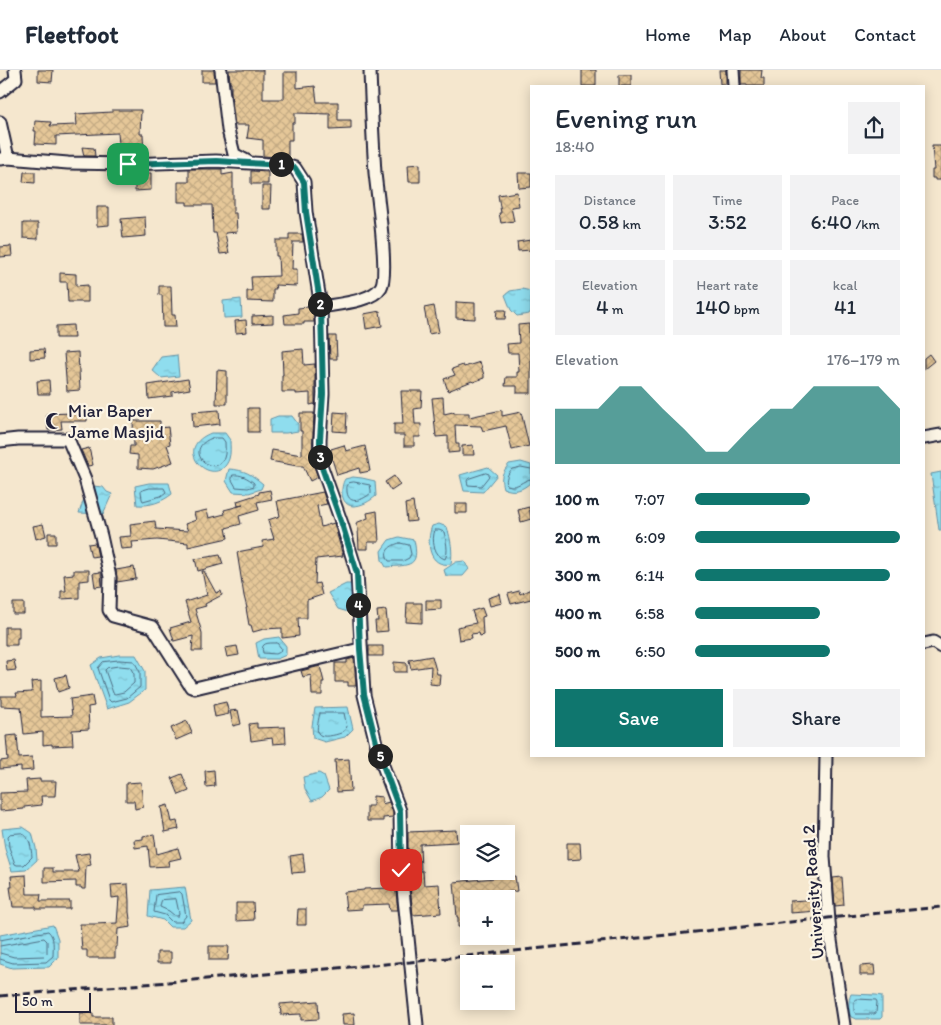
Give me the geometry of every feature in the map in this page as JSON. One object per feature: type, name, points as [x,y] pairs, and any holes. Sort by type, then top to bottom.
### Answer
[{"type":"street","points":[[0,92],[16,78],[15,70]]},
{"type":"street","points":[[220,70],[228,130],[234,154],[250,163]]},
{"type":"street","points":[[321,308],[372,297],[381,287],[383,280],[384,260],[375,174],[370,70]]},
{"type":"street","points":[[733,70],[734,85]]},
{"type":"street","points":[[0,122],[4,159],[68,163],[128,164],[216,161],[284,165],[295,168],[304,182],[306,212],[321,308],[323,394],[320,462],[357,573],[364,694],[379,754],[400,811],[401,870],[417,1025]]},
{"type":"street","points":[[925,438],[941,435]]},
{"type":"street","points":[[0,441],[68,439],[84,479],[101,536],[110,577],[111,614],[153,627],[191,687],[195,688],[360,649]]},
{"type":"street","points":[[925,644],[933,642],[941,647]]},
{"type":"street","name":"University Road 2","points":[[826,757],[824,857],[828,918],[844,1025]]},
{"type":"water","points":[[522,289],[530,291],[529,314],[517,316],[511,310],[505,295],[510,291]]},
{"type":"water","points":[[241,299],[242,317],[224,318],[223,301]]},
{"type":"water","points":[[177,355],[179,376],[161,378],[152,370],[161,357]]},
{"type":"water","points":[[278,416],[292,416],[298,424],[298,431],[270,433],[270,419]]},
{"type":"water","points":[[211,433],[225,433],[230,440],[229,459],[223,468],[215,471],[207,470],[199,465],[194,449],[199,440]]},
{"type":"water","points":[[521,462],[530,465],[530,483],[518,490],[503,488],[503,473],[509,464]]},
{"type":"water","points":[[488,467],[497,475],[483,492],[464,491],[460,475]]},
{"type":"water","points":[[229,469],[239,470],[251,475],[263,484],[261,489],[249,493],[233,492],[226,481]]},
{"type":"water","points":[[941,472],[941,530],[939,530],[931,474]]},
{"type":"water","points":[[353,477],[375,481],[376,496],[360,505],[349,505],[343,499],[343,482],[345,479]]},
{"type":"water","points":[[149,483],[169,483],[172,494],[156,503],[137,505],[135,486]]},
{"type":"water","points":[[93,486],[103,487],[112,494],[103,514],[79,513],[86,493]]},
{"type":"water","points":[[439,524],[447,527],[450,536],[451,564],[437,562],[433,558],[429,546],[432,526]]},
{"type":"water","points":[[399,537],[414,540],[416,555],[414,560],[407,565],[386,567],[382,560],[381,551],[389,540]]},
{"type":"water","points":[[464,561],[469,569],[463,576],[446,576],[444,570],[456,562]]},
{"type":"water","points":[[346,584],[352,584],[355,607],[348,612],[338,609],[328,593]]},
{"type":"water","points":[[279,637],[286,646],[286,655],[277,659],[259,659],[256,643],[264,639]]},
{"type":"water","points":[[136,655],[145,671],[145,690],[129,702],[107,709],[91,665],[101,658]]},
{"type":"water","points":[[348,707],[353,729],[345,737],[325,742],[313,738],[312,726],[315,708]]},
{"type":"water","points":[[319,773],[324,776],[329,790],[322,797],[312,801],[305,789],[303,777]]},
{"type":"water","points":[[23,827],[32,833],[37,860],[26,870],[12,871],[5,849],[2,829]]},
{"type":"water","points":[[185,887],[191,920],[183,927],[170,927],[163,920],[148,916],[150,890]]},
{"type":"water","points":[[53,925],[58,939],[58,958],[49,967],[12,968],[0,964],[0,935]]},
{"type":"water","points":[[851,994],[882,996],[882,1017],[880,1019],[856,1019],[851,1017],[849,1000]]},
{"type":"building","points":[[38,70],[53,70],[52,82],[38,81]]},
{"type":"building","points":[[202,70],[214,70],[215,82],[202,82]]},
{"type":"building","points":[[229,70],[263,70],[263,99],[284,99],[284,72],[297,72],[297,88],[315,86],[317,102],[338,102],[338,120],[351,120],[351,129],[330,130],[330,114],[295,113],[295,123],[292,123],[292,140],[288,140],[288,158],[263,156],[263,140],[247,138],[249,125],[235,125]]},
{"type":"building","points":[[582,70],[596,70],[596,85],[582,85]]},
{"type":"building","points":[[719,70],[726,70],[726,84],[720,84]]},
{"type":"building","points":[[741,70],[762,70],[761,78],[764,78],[764,85],[741,85]]},
{"type":"building","points":[[619,75],[631,75],[631,85],[619,85]]},
{"type":"building","points":[[112,110],[141,110],[140,134],[143,134],[144,156],[120,156],[118,133],[56,136],[56,145],[35,144],[35,121],[51,122],[50,126],[77,125],[76,114],[112,112]]},
{"type":"building","points":[[932,146],[941,146],[941,180],[932,178],[932,170],[934,170]]},
{"type":"building","points":[[82,147],[94,148],[95,156],[84,156]]},
{"type":"building","points":[[420,164],[420,182],[409,182],[408,165]]},
{"type":"building","points":[[189,169],[222,169],[222,175],[233,173],[233,213],[236,213],[237,232],[225,233],[229,253],[220,254],[216,233],[213,233],[212,205],[187,205],[187,202],[178,202],[178,182],[189,182]]},
{"type":"building","points":[[132,171],[151,173],[151,190],[135,191],[135,183],[132,183]]},
{"type":"building","points":[[251,171],[268,172],[268,184],[251,184]]},
{"type":"building","points":[[24,172],[35,172],[35,183],[23,182]]},
{"type":"building","points":[[518,173],[530,173],[530,187],[519,188]]},
{"type":"building","points":[[262,186],[271,186],[270,209],[262,209]]},
{"type":"building","points":[[517,192],[519,206],[511,207],[514,221],[501,223],[498,195]]},
{"type":"building","points":[[97,207],[109,207],[109,225],[97,226]]},
{"type":"building","points":[[145,217],[146,236],[123,238],[121,219]]},
{"type":"building","points":[[23,223],[38,223],[38,239],[23,238]]},
{"type":"building","points":[[289,234],[302,234],[303,242],[293,242],[292,269],[297,269],[297,286],[275,285],[276,289],[273,289],[273,302],[247,301],[247,291],[252,291],[251,277],[279,276],[276,240],[289,240]]},
{"type":"building","points":[[530,240],[530,250],[518,251],[517,242]]},
{"type":"building","points":[[11,246],[12,256],[0,257],[0,247]]},
{"type":"building","points":[[60,273],[76,274],[76,286],[88,285],[88,302],[68,302],[67,282],[60,282]]},
{"type":"building","points":[[159,286],[171,286],[172,315],[175,315],[176,327],[163,327],[162,295],[159,295]]},
{"type":"building","points":[[456,302],[475,303],[475,319],[456,318]]},
{"type":"building","points":[[308,305],[313,305],[314,322],[285,324],[284,315],[298,313],[298,308],[308,307]]},
{"type":"building","points":[[434,306],[439,332],[429,334],[424,308]]},
{"type":"building","points":[[497,310],[506,310],[505,319],[496,319]]},
{"type":"building","points":[[380,311],[382,326],[366,329],[364,314]]},
{"type":"building","points":[[273,315],[273,323],[252,324],[252,316]]},
{"type":"building","points":[[246,320],[247,332],[236,333],[235,321]]},
{"type":"building","points":[[529,324],[530,393],[517,393],[517,386],[505,386],[506,377],[517,377],[517,372],[519,372],[518,353],[508,353],[507,344],[519,343],[518,325]]},
{"type":"building","points":[[73,325],[74,338],[56,338],[56,326]]},
{"type":"building","points":[[329,336],[336,336],[337,359],[330,359]]},
{"type":"building","points":[[44,349],[45,358],[30,359],[30,350]]},
{"type":"building","points":[[303,349],[304,365],[315,364],[315,406],[314,404],[310,405],[310,393],[282,392],[282,351]]},
{"type":"building","points":[[78,352],[80,390],[67,391],[64,353]]},
{"type":"building","points":[[929,354],[934,361],[925,368],[925,357]]},
{"type":"building","points":[[480,362],[484,378],[448,391],[444,379],[455,375],[452,369]]},
{"type":"building","points":[[217,370],[227,371],[227,404],[216,404]]},
{"type":"building","points":[[188,379],[190,389],[172,392],[172,396],[149,399],[148,385]]},
{"type":"building","points":[[49,380],[50,394],[38,394],[37,381]]},
{"type":"building","points":[[401,391],[422,391],[421,408],[414,409],[415,424],[421,424],[420,437],[414,437],[414,446],[404,446],[404,435],[394,435],[394,424],[403,424]]},
{"type":"building","points":[[443,397],[444,414],[453,412],[469,413],[469,417],[502,410],[502,416],[521,412],[529,446],[512,450],[506,426],[483,431],[481,426],[455,425],[456,444],[459,444],[459,452],[448,453],[448,436],[436,437],[432,398]]},
{"type":"building","points":[[248,408],[259,408],[259,432],[248,432]]},
{"type":"building","points":[[219,410],[220,424],[193,427],[192,412]]},
{"type":"building","points":[[72,411],[87,411],[87,421],[61,421],[62,429],[48,430],[46,414],[72,413]]},
{"type":"building","points":[[334,412],[347,413],[346,432],[333,431]]},
{"type":"building","points":[[300,413],[314,413],[311,454],[318,477],[310,481],[303,466],[270,461],[272,450],[302,455]]},
{"type":"building","points":[[133,421],[160,421],[160,428],[168,427],[170,444],[167,445],[173,462],[153,469],[138,468],[138,455],[129,454],[130,446],[134,446]]},
{"type":"building","points":[[344,445],[346,451],[365,446],[370,471],[360,473],[359,468],[337,475],[331,456],[331,449]]},
{"type":"building","points":[[473,445],[474,455],[462,455],[462,446]]},
{"type":"building","points":[[89,448],[93,465],[88,466],[81,450]]},
{"type":"building","points":[[394,476],[400,485],[391,491],[385,482]]},
{"type":"building","points":[[270,490],[272,499],[257,502],[259,510],[239,516],[241,524],[226,528],[228,538],[188,547],[188,543],[157,540],[132,542],[133,548],[121,549],[119,537],[131,536],[130,524],[155,521],[156,529],[188,531],[185,524],[196,520],[194,513],[207,510],[209,518],[225,514],[224,510],[243,505],[238,506],[237,501],[259,494],[259,492]]},
{"type":"building","points":[[323,492],[327,504],[317,506],[321,527],[334,523],[343,556],[316,559],[315,584],[319,583],[322,595],[307,600],[307,618],[298,618],[299,636],[282,638],[282,628],[253,632],[251,625],[249,625],[237,552],[263,547],[262,541],[274,539],[268,520],[280,516],[277,501]]},
{"type":"building","points":[[413,502],[416,521],[407,522],[405,504]]},
{"type":"building","points":[[455,504],[467,504],[467,513],[455,513]]},
{"type":"building","points":[[529,507],[530,519],[521,522],[518,510]]},
{"type":"building","points":[[377,511],[379,542],[368,542],[368,549],[359,549],[356,523],[368,518],[367,513]]},
{"type":"building","points":[[43,524],[46,536],[36,539],[33,526]]},
{"type":"building","points":[[48,533],[56,533],[56,544],[48,544]]},
{"type":"building","points":[[95,543],[98,556],[91,557],[88,544]]},
{"type":"building","points":[[220,555],[223,564],[198,571],[195,559]]},
{"type":"building","points":[[134,567],[136,579],[117,582],[116,570]]},
{"type":"building","points":[[74,570],[89,570],[89,580],[79,581],[79,598],[61,599],[61,591],[66,591],[64,575],[74,574]]},
{"type":"building","points":[[202,571],[204,571],[216,593],[221,591],[222,595],[205,604],[206,606],[195,609],[202,633],[202,651],[192,651],[193,636],[174,641],[170,628],[191,622],[185,602],[207,595]]},
{"type":"building","points":[[101,572],[102,586],[95,587],[93,573]]},
{"type":"building","points":[[530,589],[530,599],[511,604],[508,594],[519,591],[520,594]]},
{"type":"building","points":[[500,594],[502,603],[490,606],[488,598]]},
{"type":"building","points":[[426,600],[441,600],[441,609],[426,610]]},
{"type":"building","points":[[13,603],[24,603],[24,614],[13,614]]},
{"type":"building","points":[[407,603],[422,603],[422,623],[406,622]]},
{"type":"building","points":[[482,608],[485,616],[482,617],[483,635],[480,636],[479,633],[471,634],[472,638],[459,640],[457,627],[476,623],[472,611]]},
{"type":"building","points":[[386,610],[388,631],[376,632],[375,621],[378,621],[377,611]]},
{"type":"building","points":[[5,627],[19,627],[17,645],[5,645]]},
{"type":"building","points":[[237,646],[239,655],[227,657],[225,648]]},
{"type":"building","points":[[369,646],[383,646],[383,656],[369,656]]},
{"type":"building","points":[[432,656],[437,674],[440,674],[439,685],[430,684],[431,666],[411,669],[409,660]]},
{"type":"building","points":[[354,658],[356,686],[348,686],[348,682],[335,682],[335,663],[347,663],[347,660]]},
{"type":"building","points":[[14,660],[16,670],[7,671],[6,661]]},
{"type":"building","points":[[394,662],[407,663],[407,672],[394,672]]},
{"type":"building","points":[[320,666],[324,682],[322,682],[322,695],[312,695],[311,675],[303,677],[301,671]]},
{"type":"building","points":[[66,675],[69,688],[58,692],[55,678]]},
{"type":"building","points":[[41,681],[41,717],[72,716],[70,699],[92,696],[94,706],[88,707],[89,729],[72,730],[73,745],[43,745],[43,732],[24,734],[21,707],[1,706],[1,696],[17,696],[16,693],[32,692],[31,682]]},
{"type":"building","points":[[226,702],[229,714],[215,717],[213,705]]},
{"type":"building","points":[[238,710],[241,724],[233,726],[230,711]]},
{"type":"building","points":[[187,721],[192,733],[176,740],[171,728]]},
{"type":"building","points":[[257,723],[257,728],[285,727],[286,743],[273,744],[272,738],[251,741],[249,724]]},
{"type":"building","points":[[17,735],[19,758],[32,757],[33,770],[21,771],[21,767],[0,769],[0,761],[8,760],[6,736]]},
{"type":"building","points":[[349,759],[351,791],[337,792],[335,760]]},
{"type":"building","points":[[214,770],[215,786],[206,787],[205,771]]},
{"type":"building","points":[[182,774],[189,791],[179,795],[172,778]]},
{"type":"building","points":[[40,779],[40,781],[56,781],[55,796],[41,796],[42,805],[0,811],[0,793],[27,792],[26,780]]},
{"type":"building","points":[[141,782],[143,807],[135,809],[134,801],[126,801],[126,783]]},
{"type":"building","points":[[373,796],[382,797],[382,804],[389,802],[393,817],[383,818],[383,821],[367,821],[367,806],[373,806]]},
{"type":"building","points":[[168,805],[172,822],[177,821],[179,829],[165,832],[161,807]]},
{"type":"building","points":[[456,830],[457,842],[420,844],[421,871],[423,871],[424,885],[439,884],[441,913],[413,915],[408,867],[408,832]]},
{"type":"building","points":[[154,834],[157,854],[178,848],[181,858],[168,861],[169,866],[150,867],[148,846],[135,848],[134,840],[143,839],[143,836]]},
{"type":"building","points":[[567,843],[580,843],[581,859],[567,860]]},
{"type":"building","points":[[89,853],[91,865],[86,866],[85,889],[76,887],[76,881],[44,882],[44,868],[53,868],[53,872],[79,872],[75,855]]},
{"type":"building","points":[[303,854],[305,872],[292,873],[290,856]]},
{"type":"building","points":[[26,875],[27,894],[41,894],[40,901],[70,901],[70,909],[13,907],[10,887],[12,887],[11,876]]},
{"type":"building","points":[[515,876],[517,891],[460,890],[460,927],[458,927],[454,882],[515,880]]},
{"type":"building","points":[[842,877],[844,905],[835,906],[833,878]]},
{"type":"building","points":[[389,883],[395,883],[398,910],[390,910],[389,904],[362,905],[362,909],[346,910],[344,892],[389,888]]},
{"type":"building","points":[[128,884],[131,927],[118,929],[115,958],[87,958],[87,950],[82,950],[80,924],[117,923],[119,897],[112,898],[111,885]]},
{"type":"building","points":[[820,899],[819,911],[790,913],[790,901]]},
{"type":"building","points":[[236,903],[253,903],[254,920],[236,921]]},
{"type":"building","points":[[298,909],[306,909],[306,925],[297,925]]},
{"type":"building","points":[[209,946],[229,946],[228,960],[209,960]]},
{"type":"building","points":[[157,952],[171,952],[171,963],[157,963]]},
{"type":"building","points":[[874,965],[875,975],[860,975],[860,966]]},
{"type":"building","points":[[318,1001],[319,1019],[301,1020],[301,1014],[281,1015],[280,1004]]},
{"type":"building","points":[[80,1013],[93,1013],[93,1017],[112,1017],[112,1025],[80,1025]]},
{"type":"building","points":[[354,1013],[355,1025],[343,1025],[342,1014]]},
{"type":"railway","points":[[0,996],[410,962],[941,907]]},
{"type":"place","name":"Miar Baper Jame Masjid","points":[[54,421]]},
{"type":"route","points":[[128,164],[216,161],[284,165],[295,168],[304,182],[306,212],[321,308],[323,394],[320,462],[357,573],[364,694],[379,754],[400,811],[401,870]]}]
